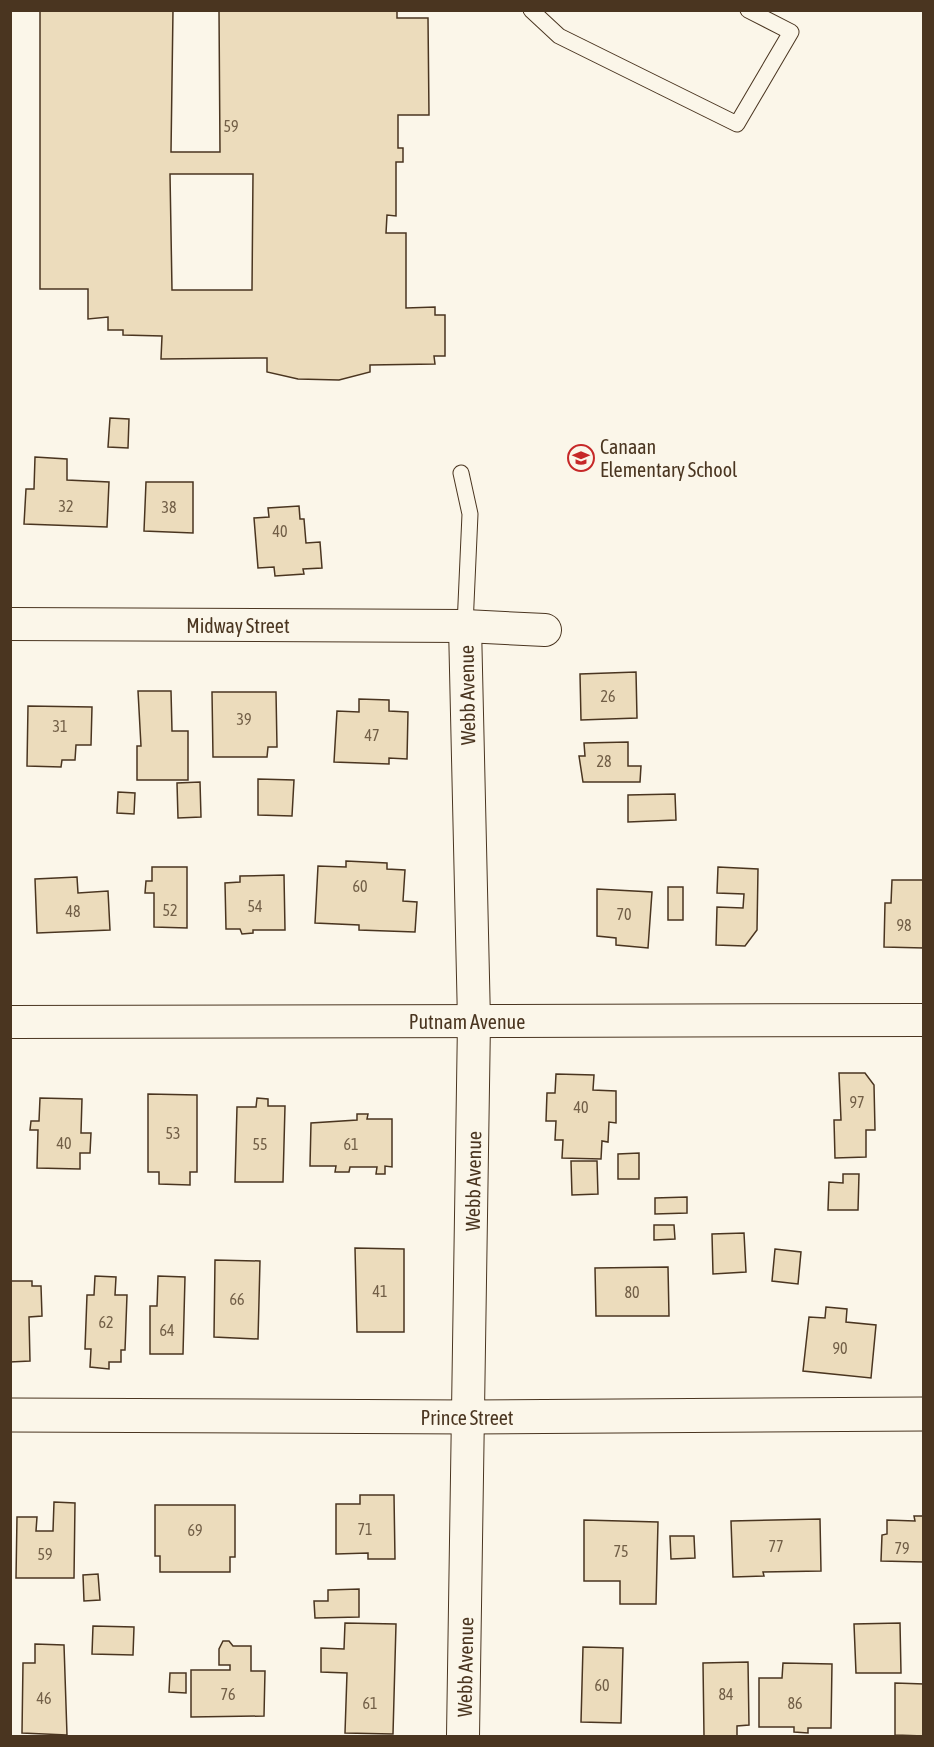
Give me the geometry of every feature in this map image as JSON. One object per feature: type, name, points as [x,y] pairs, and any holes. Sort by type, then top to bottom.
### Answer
[{"type":"street","name":"Midway Street","points":[[10,624],[465,626],[545,630]]},
{"type":"street","name":"Webb Avenue","points":[[463,1737],[470,1417],[474,1021],[465,626]]},
{"type":"street","name":"Putnam Avenue","points":[[10,1022],[924,1020]]},
{"type":"street","name":"Prince Street","points":[[10,1415],[470,1417],[924,1414]]},
{"type":"lane","points":[[531,10],[559,36],[737,124],[791,32],[748,10]]},
{"type":"lane","points":[[461,473],[470,514],[465,626]]},
{"type":"building","points":[[40,10],[173,10],[171,152],[220,152],[219,10],[397,10],[397,18],[428,18],[429,115],[398,115],[398,148],[403,148],[403,162],[396,162],[396,216],[387,215],[386,233],[406,233],[406,308],[435,307],[435,315],[445,315],[445,356],[434,356],[435,364],[370,365],[370,372],[339,380],[298,379],[267,372],[267,358],[161,359],[162,336],[123,335],[123,330],[108,330],[108,317],[88,319],[88,289],[40,289]],"holes":[[[170,174],[253,174],[252,290],[172,290]]]},
{"type":"building","points":[[110,418],[129,419],[128,448],[108,447]]},
{"type":"building","points":[[35,457],[67,459],[67,480],[109,482],[107,527],[24,524],[26,489],[34,489]]},
{"type":"building","points":[[146,482],[193,482],[193,533],[144,531]]},
{"type":"building","points":[[299,506],[300,519],[304,519],[306,543],[320,542],[322,568],[303,569],[304,574],[275,576],[274,567],[258,568],[254,518],[269,517],[268,508]]},
{"type":"building","points":[[636,672],[637,718],[581,720],[580,674]]},
{"type":"building","points":[[138,691],[171,691],[172,731],[188,731],[188,780],[137,780],[137,746],[141,746]]},
{"type":"building","points":[[212,692],[276,692],[277,747],[268,747],[267,757],[213,757]]},
{"type":"building","points":[[359,699],[389,700],[389,711],[408,712],[407,759],[389,758],[389,764],[334,762],[337,711],[359,712]]},
{"type":"building","points":[[28,706],[92,707],[91,745],[76,745],[75,760],[62,760],[61,767],[27,766]]},
{"type":"building","points":[[628,742],[628,766],[641,766],[640,782],[583,782],[579,756],[585,756],[584,743]]},
{"type":"building","points":[[258,779],[294,780],[292,816],[258,815]]},
{"type":"building","points":[[200,782],[201,817],[178,818],[177,783]]},
{"type":"building","points":[[118,792],[135,793],[134,814],[117,813]]},
{"type":"building","points":[[675,794],[676,820],[628,822],[628,795]]},
{"type":"building","points":[[346,861],[387,863],[387,869],[405,870],[403,901],[417,902],[415,932],[359,930],[359,925],[315,923],[318,866],[346,867]]},
{"type":"building","points":[[152,867],[187,867],[187,928],[154,927],[154,893],[145,893],[146,881],[152,881]]},
{"type":"building","points":[[718,867],[758,869],[757,930],[745,946],[716,945],[717,907],[743,908],[744,894],[717,893]]},
{"type":"building","points":[[284,875],[285,930],[253,930],[253,933],[242,934],[240,929],[226,929],[225,883],[240,882],[240,876]]},
{"type":"building","points":[[77,877],[78,893],[108,891],[110,930],[37,933],[35,879]]},
{"type":"building","points":[[892,880],[924,880],[924,948],[884,947],[885,903],[891,903]]},
{"type":"building","points":[[668,887],[683,887],[683,920],[668,920]]},
{"type":"building","points":[[597,889],[652,892],[648,948],[616,945],[616,938],[597,936]]},
{"type":"building","points":[[839,1073],[865,1073],[874,1085],[875,1130],[866,1130],[866,1157],[835,1158],[834,1120],[841,1120]]},
{"type":"building","points":[[556,1074],[594,1075],[593,1090],[616,1091],[616,1123],[609,1122],[608,1142],[602,1141],[601,1159],[562,1158],[563,1140],[555,1140],[556,1121],[546,1121],[547,1093],[555,1093]]},
{"type":"building","points":[[148,1094],[197,1095],[197,1172],[190,1172],[190,1185],[159,1184],[159,1172],[148,1172]]},
{"type":"building","points":[[40,1098],[82,1099],[81,1133],[91,1133],[90,1153],[80,1153],[80,1169],[37,1168],[38,1130],[30,1130],[31,1121],[39,1121]]},
{"type":"building","points":[[257,1098],[268,1099],[268,1106],[285,1106],[283,1182],[235,1182],[237,1107],[256,1107]]},
{"type":"building","points":[[357,1114],[368,1114],[367,1119],[392,1119],[392,1167],[385,1166],[385,1174],[376,1174],[377,1167],[350,1167],[349,1172],[335,1172],[336,1166],[310,1166],[311,1123],[357,1120]]},
{"type":"building","points":[[639,1153],[639,1179],[618,1179],[618,1154]]},
{"type":"building","points":[[571,1161],[597,1161],[598,1194],[572,1195]]},
{"type":"building","points":[[843,1174],[859,1174],[858,1210],[828,1210],[829,1182],[843,1183]]},
{"type":"building","points":[[687,1197],[687,1213],[655,1214],[655,1198]]},
{"type":"building","points":[[654,1225],[674,1225],[675,1239],[654,1240]]},
{"type":"building","points":[[744,1233],[746,1272],[713,1274],[712,1234]]},
{"type":"building","points":[[355,1248],[404,1249],[404,1332],[357,1332]]},
{"type":"building","points":[[775,1249],[801,1252],[798,1284],[772,1281]]},
{"type":"building","points":[[215,1260],[260,1261],[258,1339],[214,1337]]},
{"type":"building","points":[[668,1267],[669,1316],[596,1316],[595,1268]]},
{"type":"building","points":[[95,1276],[116,1277],[115,1295],[127,1295],[125,1350],[121,1350],[121,1362],[109,1362],[109,1369],[90,1367],[91,1349],[85,1349],[87,1295],[94,1295]]},
{"type":"building","points":[[158,1276],[185,1277],[183,1354],[150,1354],[150,1306],[157,1306]]},
{"type":"building","points":[[10,1281],[32,1281],[32,1286],[41,1286],[42,1316],[29,1317],[30,1361],[10,1362]]},
{"type":"building","points":[[826,1307],[847,1309],[846,1322],[876,1325],[871,1378],[803,1371],[809,1317],[825,1318]]},
{"type":"building","points":[[360,1495],[394,1495],[395,1559],[368,1559],[368,1553],[336,1554],[336,1504],[360,1504]]},
{"type":"building","points":[[54,1502],[75,1503],[74,1578],[16,1578],[17,1517],[37,1517],[36,1531],[53,1531]]},
{"type":"building","points":[[155,1505],[235,1505],[235,1557],[230,1557],[230,1572],[160,1572],[160,1556],[155,1556]]},
{"type":"building","points":[[914,1516],[924,1516],[924,1562],[881,1561],[882,1535],[887,1534],[887,1520],[915,1521]]},
{"type":"building","points":[[820,1519],[821,1571],[763,1572],[764,1576],[733,1577],[731,1521]]},
{"type":"building","points":[[584,1520],[658,1522],[656,1604],[620,1604],[620,1581],[584,1581]]},
{"type":"building","points":[[670,1536],[694,1536],[695,1558],[671,1559]]},
{"type":"building","points":[[98,1574],[100,1600],[84,1601],[83,1575]]},
{"type":"building","points":[[359,1589],[359,1617],[315,1618],[314,1601],[328,1601],[328,1590]]},
{"type":"building","points":[[345,1623],[396,1624],[393,1734],[345,1733],[347,1673],[321,1672],[321,1648],[344,1649]]},
{"type":"building","points":[[900,1623],[901,1673],[856,1673],[854,1624]]},
{"type":"building","points":[[93,1626],[134,1627],[133,1655],[92,1654]]},
{"type":"building","points":[[223,1641],[229,1641],[233,1646],[251,1646],[251,1671],[265,1671],[264,1716],[191,1717],[191,1670],[230,1670],[230,1665],[219,1665],[219,1649]]},
{"type":"building","points":[[35,1644],[64,1645],[67,1735],[22,1733],[23,1663],[35,1663]]},
{"type":"building","points":[[583,1647],[623,1648],[621,1723],[581,1722]]},
{"type":"building","points":[[748,1662],[749,1725],[737,1726],[737,1736],[704,1736],[703,1663]]},
{"type":"building","points":[[783,1663],[832,1664],[831,1728],[808,1728],[808,1733],[794,1732],[794,1727],[759,1727],[759,1678],[782,1678]]},
{"type":"building","points":[[170,1673],[186,1673],[186,1693],[169,1692]]},
{"type":"building","points":[[895,1683],[924,1684],[924,1736],[895,1735]]},
{"type":"place","name":"Canaan Elementary School","points":[[581,458]]}]
